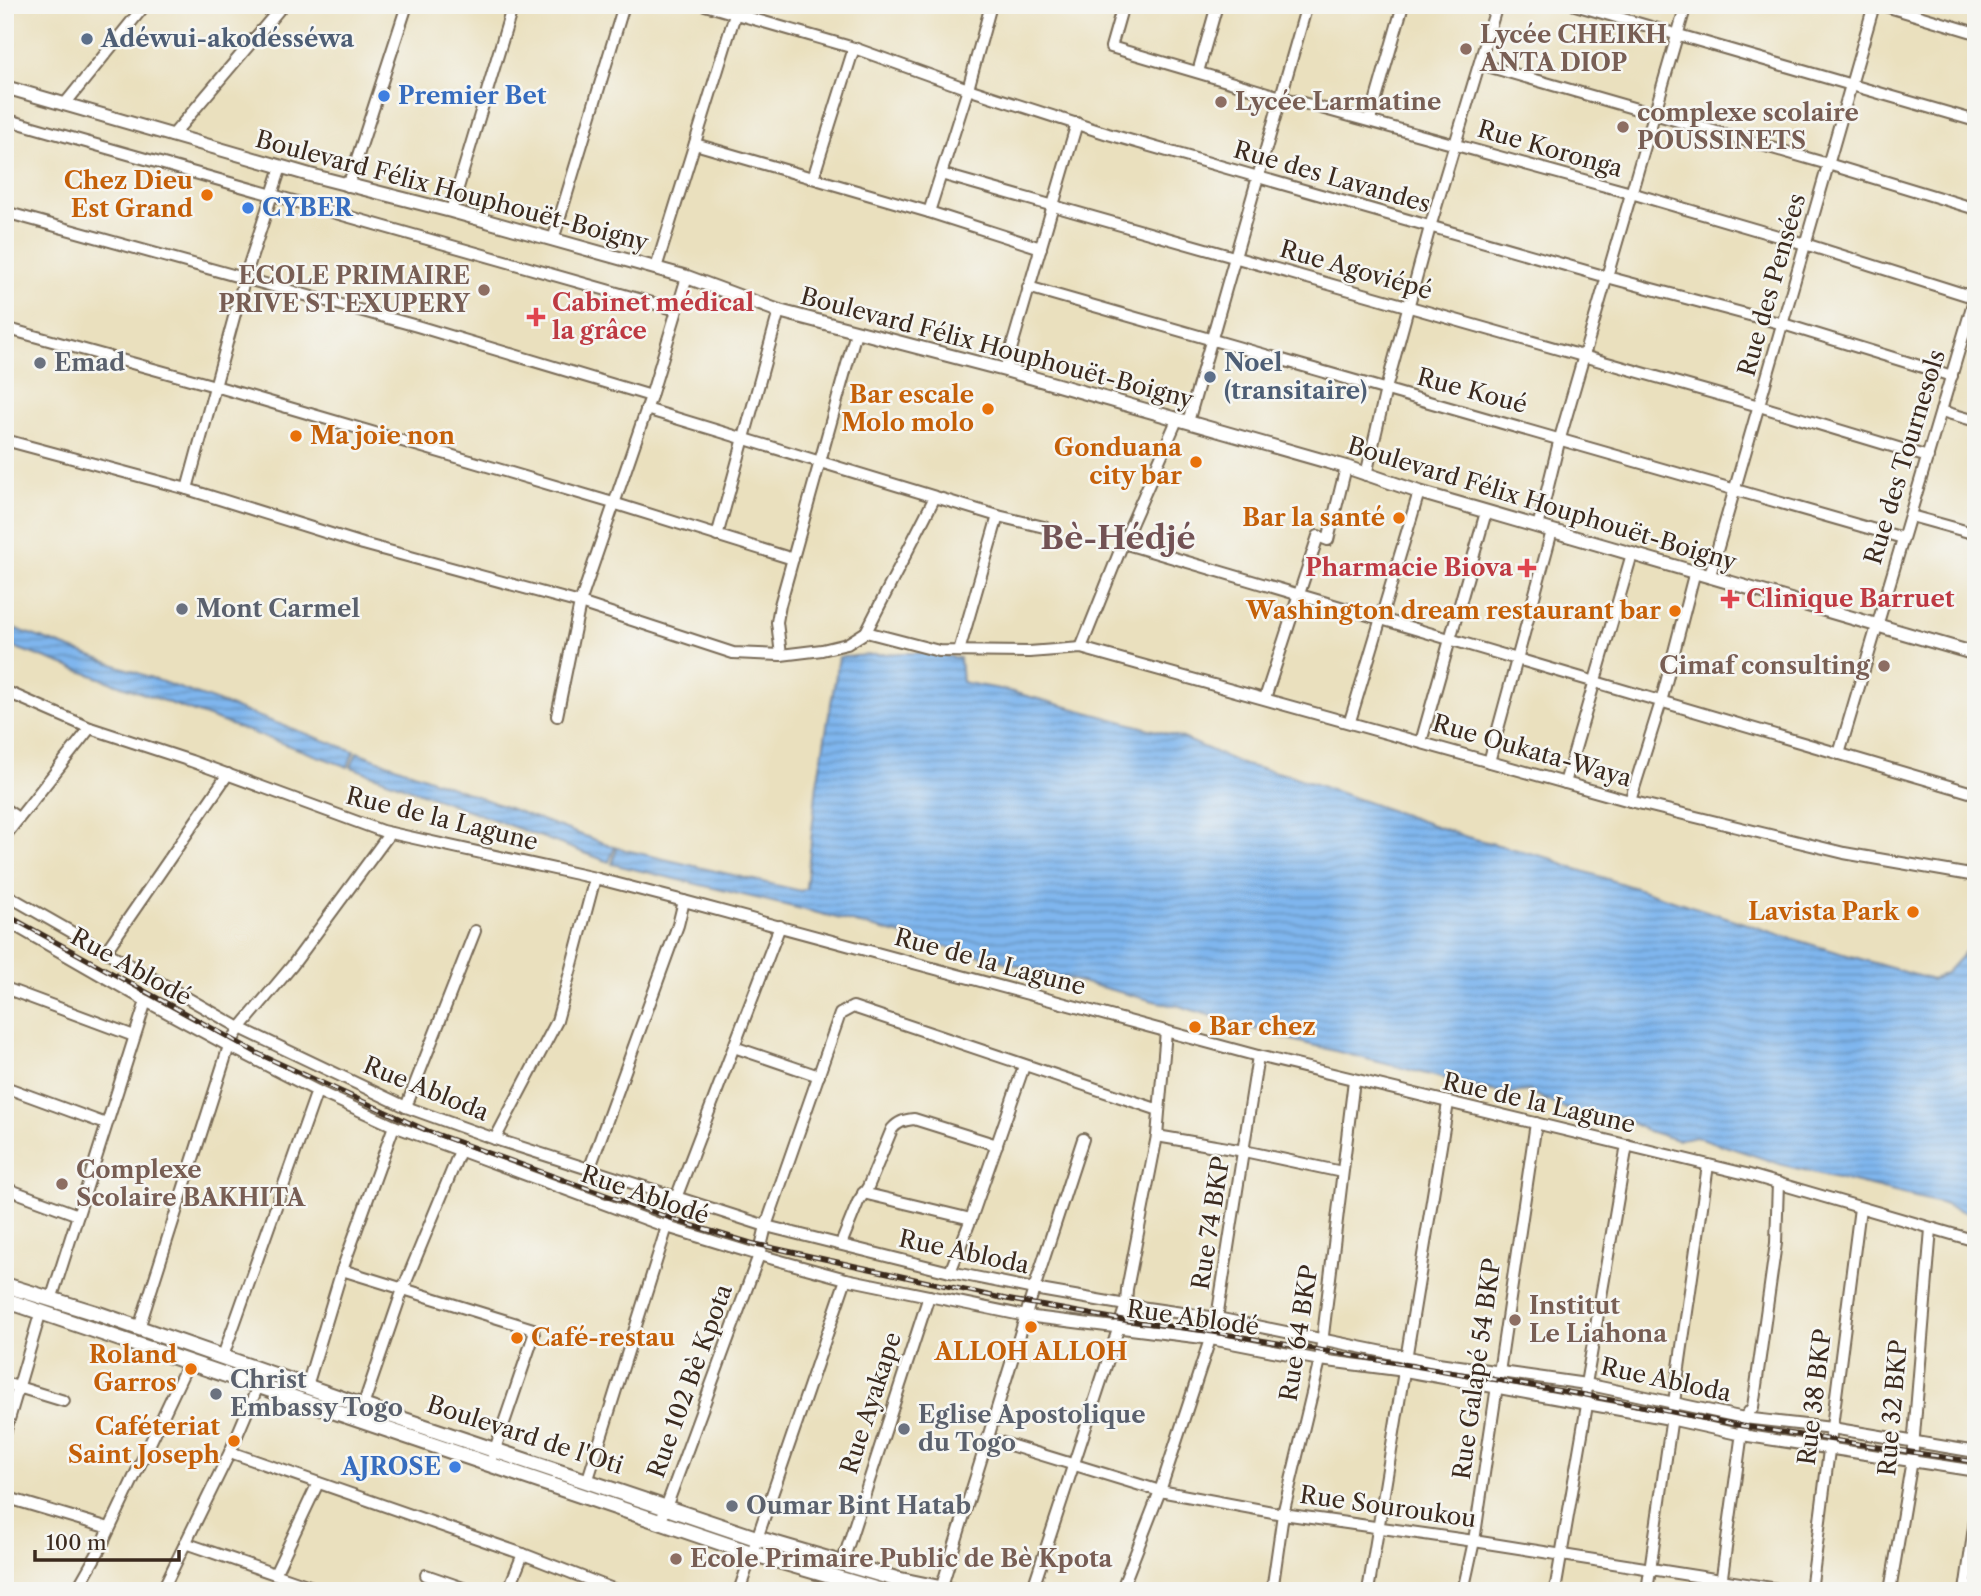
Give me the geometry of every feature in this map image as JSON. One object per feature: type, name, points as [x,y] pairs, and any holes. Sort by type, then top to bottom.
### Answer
[{"type":"main road","name":"Boulevard de l'Oti","points":[[5,1285],[46,1306],[189,1361],[751,1553],[882,1591]]},
{"type":"main road","name":"Boulevard de l'Oti","points":[[5,1300],[46,1306],[139,1328],[755,1538],[842,1564],[895,1585],[947,1590]]},
{"type":"street","points":[[64,104],[145,5]]},
{"type":"street","points":[[172,136],[283,5]]},
{"type":"street","points":[[348,186],[407,5]]},
{"type":"street","points":[[451,211],[513,5]]},
{"type":"street","points":[[553,240],[624,5]]},
{"type":"street","name":"Rue des Lavandes","points":[[705,5],[737,9],[968,89],[1256,177],[1783,324],[1952,376]]},
{"type":"street","points":[[929,212],[991,5]]},
{"type":"street","name":"Rue Koronga","points":[[1122,5],[1111,47],[1281,97],[1631,193],[1975,296]]},
{"type":"street","points":[[1198,72],[1217,5]]},
{"type":"street","points":[[1081,648],[1123,543],[1182,421],[1209,341],[1307,5]]},
{"type":"street","points":[[1370,120],[1403,5]]},
{"type":"street","points":[[1366,475],[1386,389],[1430,227],[1497,5]]},
{"type":"street","points":[[1575,5],[1976,121]]},
{"type":"street","points":[[1538,527],[1560,438],[1686,5]]},
{"type":"street","name":"Rue des Pensées","points":[[1710,575],[1874,5]]},
{"type":"street","points":[[1882,5],[1976,33]]},
{"type":"street","points":[[656,268],[737,9]]},
{"type":"street","points":[[813,178],[854,48]]},
{"type":"street","points":[[1480,64],[1976,209]]},
{"type":"street","name":"Boulevard Félix Houphouët-Boigny","points":[[5,88],[348,186],[451,211],[656,268],[779,311],[1005,370],[1346,467],[1486,512],[1976,654]]},
{"type":"street","points":[[5,120],[677,310]]},
{"type":"street","points":[[1005,370],[1077,123]]},
{"type":"street","points":[[695,145],[1041,247]]},
{"type":"street","points":[[187,489],[245,277],[281,167]]},
{"type":"street","name":"Rue Agoviépé","points":[[941,174],[1759,406],[1928,457]]},
{"type":"street","points":[[5,212],[245,277],[651,396]]},
{"type":"street","points":[[557,716],[580,603],[651,396],[687,277]]},
{"type":"street","name":"Rue Koué","points":[[1028,287],[1903,538]]},
{"type":"street","name":"Rue des Tournesols","points":[[1839,754],[1975,296]]},
{"type":"street","points":[[717,536],[779,311]]},
{"type":"street","points":[[5,328],[215,386],[793,559]]},
{"type":"street","points":[[781,655],[778,616],[856,332]]},
{"type":"street","points":[[646,409],[998,516],[1044,527]]},
{"type":"street","points":[[1941,411],[1976,421]]},
{"type":"street","points":[[5,440],[187,489],[363,544],[580,603],[733,653],[781,655],[847,644],[866,632],[935,497]]},
{"type":"street","points":[[1265,698],[1318,536],[1328,540],[1346,467]]},
{"type":"street","points":[[1350,721],[1419,492]]},
{"type":"street","points":[[1421,742],[1486,512]]},
{"type":"street","points":[[959,651],[998,516]]},
{"type":"street","points":[[1911,516],[1976,534]]},
{"type":"street","points":[[1489,762],[1552,531]]},
{"type":"street","points":[[1123,543],[1976,794]]},
{"type":"street","points":[[1565,783],[1632,554]]},
{"type":"street","points":[[1630,801],[1661,702],[1695,571]]},
{"type":"street","name":"Rue Oukata-Waya","points":[[866,632],[926,649],[1028,652],[1081,648],[1630,801],[1844,853],[1976,876]]},
{"type":"street","name":"Rue de la Lagune","points":[[5,691],[90,728],[228,774],[390,833],[595,878],[1258,1056],[1778,1183],[1976,1241]]},
{"type":"street","points":[[5,836],[90,728]]},
{"type":"street","points":[[106,951],[228,774]]},
{"type":"street","points":[[5,808],[18,818]]},
{"type":"street","points":[[139,1328],[229,1046],[390,833]]},
{"type":"street","points":[[495,1139],[557,1021],[595,878]]},
{"type":"street","name":"Rue Abloda","points":[[5,894],[240,1028],[406,1107],[495,1139],[766,1226],[950,1272],[1034,1289],[1126,1306],[1217,1318],[1407,1357],[1586,1384],[1744,1418],[1832,1428],[1976,1452]]},
{"type":"street","points":[[589,1170],[678,925],[684,901]]},
{"type":"street","name":"Rue Ablodé","points":[[5,920],[229,1046],[394,1126],[667,1227],[759,1255],[846,1279],[1026,1316],[1211,1339],[1320,1360],[1405,1371],[1670,1419],[1742,1435],[1976,1471]]},
{"type":"street","points":[[588,1479],[676,1198],[780,926]]},
{"type":"street","points":[[406,1107],[475,931]]},
{"type":"street","points":[[5,988],[134,1036]]},
{"type":"street","points":[[5,1433],[146,1001]]},
{"type":"street","name":"Rue 102 Bè Kpota","points":[[661,1521],[759,1255],[766,1226],[840,1014],[853,1007],[1159,1110]]},
{"type":"street","points":[[1032,1591],[1126,1306],[1157,1136],[1166,1031]]},
{"type":"street","points":[[734,1047],[819,1076]]},
{"type":"street","name":"Rue 74 BKP","points":[[1121,1591],[1160,1491],[1217,1318],[1258,1056]]},
{"type":"street","points":[[950,1272],[1024,1066]]},
{"type":"street","name":"Rue 64 BKP","points":[[1272,1591],[1283,1514],[1320,1360],[1354,1080]]},
{"type":"street","points":[[5,1087],[106,1124]]},
{"type":"street","points":[[223,1356],[317,1091]]},
{"type":"street","points":[[1368,1591],[1448,1103]]},
{"type":"street","points":[[841,1244],[892,1129],[905,1120],[914,1119],[997,1144]]},
{"type":"street","name":"Rue Galapé 54 BKP","points":[[1463,1591],[1474,1541],[1536,1123]]},
{"type":"street","points":[[307,1386],[342,1270],[394,1126]]},
{"type":"street","points":[[1157,1136],[1342,1172]]},
{"type":"street","points":[[947,1590],[987,1438],[1083,1139]]},
{"type":"street","points":[[1555,1591],[1587,1405],[1586,1384],[1627,1145]]},
{"type":"street","points":[[363,1406],[404,1289],[460,1151]]},
{"type":"street","points":[[1647,1591],[1708,1165]]},
{"type":"street","points":[[1721,1585],[1744,1418],[1754,1407],[1776,1243],[1778,1183]]},
{"type":"street","points":[[5,1188],[78,1215]]},
{"type":"street","points":[[863,1193],[971,1219]]},
{"type":"street","name":"Rue 38 BKP","points":[[1811,1591],[1860,1208]]},
{"type":"street","name":"Rue 32 BKP","points":[[1890,1591],[1912,1460],[1931,1229]]},
{"type":"street","points":[[342,1270],[533,1329],[490,1465]]},
{"type":"street","points":[[739,1591],[846,1279]]},
{"type":"street","name":"Rue Ayakape","points":[[842,1564],[929,1296]]},
{"type":"street","points":[[76,1591],[189,1361]]},
{"type":"street","points":[[162,1591],[230,1452],[265,1370]]},
{"type":"street","points":[[5,1383],[64,1401]]},
{"type":"street","name":"Rue Souroukou","points":[[987,1438],[1160,1491],[1283,1514],[1651,1570],[1721,1585],[1790,1591]]},
{"type":"street","points":[[230,1452],[523,1554],[618,1591]]},
{"type":"street","points":[[275,1574],[318,1483]]},
{"type":"street","points":[[5,1497],[109,1528]]},
{"type":"street","points":[[1965,1591],[1976,1513]]},
{"type":"street","points":[[185,1543],[324,1591]]},
{"type":"street","points":[[508,1591],[523,1554]]},
{"type":"street","points":[[426,1575],[472,1591]]},
{"type":"water","points":[[5,625],[354,751],[348,767],[5,644]]},
{"type":"water","points":[[902,653],[960,658],[962,682],[1005,690],[1183,738],[1244,765],[1289,775],[1467,837],[1553,859],[1564,865],[1803,942],[1932,980],[1947,972],[1976,940],[1976,1216],[1940,1203],[1783,1165],[1695,1136],[1677,1140],[1645,1130],[1619,1116],[1612,1118],[1585,1115],[1557,1106],[1529,1091],[1505,1094],[1276,1036],[1267,1028],[1258,1030],[1176,1005],[810,911],[612,864],[617,848],[801,891],[806,888],[817,784],[839,657]]},
{"type":"water","points":[[357,752],[615,847],[609,862],[351,767]]},
{"type":"railway","points":[[5,914],[259,1054],[428,1131],[681,1222],[751,1243],[1006,1299],[1123,1320],[1213,1332],[1586,1395],[1743,1426],[1976,1462]]},
{"type":"place","name":"Adéwui-akodésséwa","points":[[87,39]]},
{"type":"place","name":"Lycée CHEIKH ANTA DIOP","points":[[1466,49]]},
{"type":"place","name":"Premier Bet","points":[[384,96]]},
{"type":"place","name":"Lycée Larmatine","points":[[1221,102]]},
{"type":"place","name":"complexe scolaire POUSSINETS","points":[[1623,127]]},
{"type":"place","name":"Chez Dieu Est Grand","points":[[207,195]]},
{"type":"place","name":"CYBER","points":[[248,208]]},
{"type":"place","name":"ECOLE PRIMAIRE PRIVE ST EXUPERY","points":[[484,290]]},
{"type":"place","name":"Cabinet médical la grâce","points":[[536,317]]},
{"type":"place","name":"Emad","points":[[40,363]]},
{"type":"place","name":"Noel (transitaire)","points":[[1210,377]]},
{"type":"place","name":"Bar escale Molo molo","points":[[988,409]]},
{"type":"place","name":"Ma joie non","points":[[296,436]]},
{"type":"place","name":"Gonduana city bar","points":[[1196,462]]},
{"type":"place","name":"Bar la santé","points":[[1399,518]]},
{"type":"place","name":"Pharmacie Biova","points":[[1527,568]]},
{"type":"place","name":"Clinique Barruet","points":[[1730,599]]},
{"type":"place","name":"Mont Carmel","points":[[182,609]]},
{"type":"place","name":"Washington dream restaurant bar","points":[[1675,611]]},
{"type":"place","name":"Cimaf consulting","points":[[1884,666]]},
{"type":"place","name":"Lavista Park","points":[[1913,912]]},
{"type":"place","name":"Bar chez","points":[[1195,1027]]},
{"type":"place","name":"Complexe Scolaire BAKHITA","points":[[62,1184]]},
{"type":"place","name":"Institut Le Liahona","points":[[1515,1320]]},
{"type":"place","name":"ALLOH ALLOH","points":[[1031,1327]]},
{"type":"place","name":"Café-restau","points":[[517,1338]]},
{"type":"place","name":"Roland Garros","points":[[191,1369]]},
{"type":"place","name":"Christ Embassy Togo","points":[[216,1394]]},
{"type":"place","name":"Eglise Apostolique du Togo","points":[[904,1429]]},
{"type":"place","name":"Caféteriat Saint Joseph","points":[[234,1441]]},
{"type":"place","name":"AJROSE","points":[[455,1467]]},
{"type":"place","name":"Oumar Bint Hatab","points":[[732,1506]]},
{"type":"place","name":"Ecole Primaire Public de Bè Kpota","points":[[676,1559]]},
{"type":"district","name":"Bè-Hédjé","points":[[1118,538]]}]
